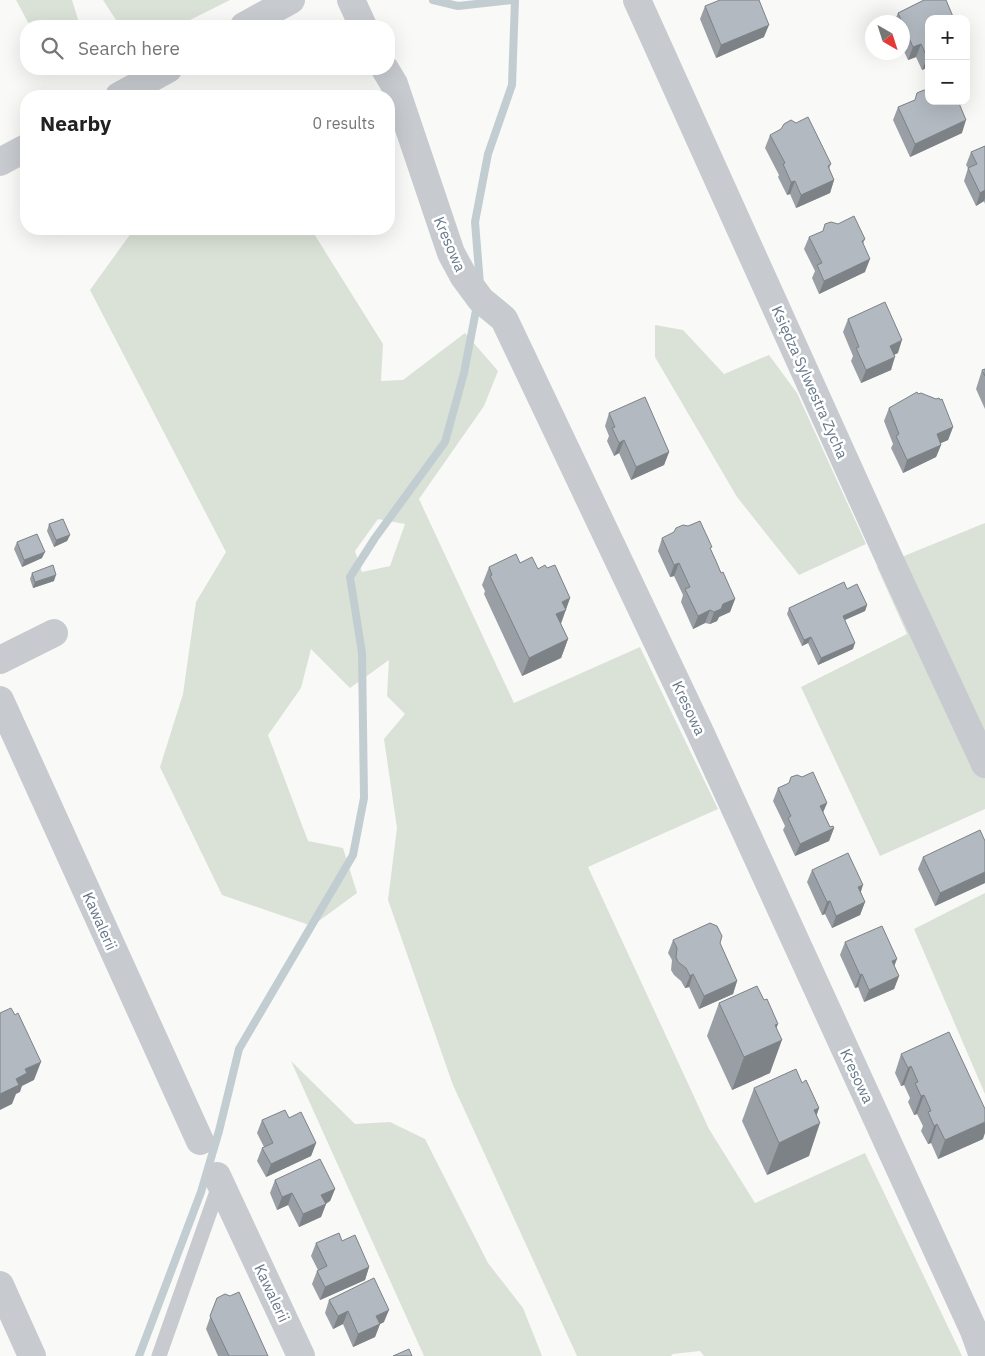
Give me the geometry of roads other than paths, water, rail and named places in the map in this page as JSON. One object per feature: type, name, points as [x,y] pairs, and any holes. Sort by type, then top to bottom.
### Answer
[{"type":"street","points":[[255,20],[291,0]]},
{"type":"street","points":[[351,0],[359,20]]},
{"type":"street","name":"Księdza Sylwestra Zycha","points":[[637,0],[889,558],[985,764]]},
{"type":"street","points":[[130,90],[157,75]]},
{"type":"street","name":"Kresowa","points":[[389,75],[394,84],[451,253],[464,277],[481,300],[504,320],[700,732],[979,1328],[983,1356]]},
{"type":"street","points":[[0,162],[20,151]]},
{"type":"street","points":[[0,660],[54,633]]},
{"type":"street","name":"Kawalerii","points":[[0,700],[200,1141]]},
{"type":"street","name":"Kawalerii","points":[[219,1179],[301,1356]]},
{"type":"street","points":[[0,1285],[32,1356]]},
{"type":"lane","points":[[159,1356],[219,1179]]},
{"type":"waterway","points":[[433,0],[458,6],[513,0]]},
{"type":"waterway","points":[[480,284],[475,222],[488,154],[512,85],[515,0]]},
{"type":"waterway","points":[[139,1356],[201,1192],[219,1131],[239,1049],[353,855],[364,798],[362,653],[350,577],[375,538],[445,442],[464,373],[477,305]]}]
